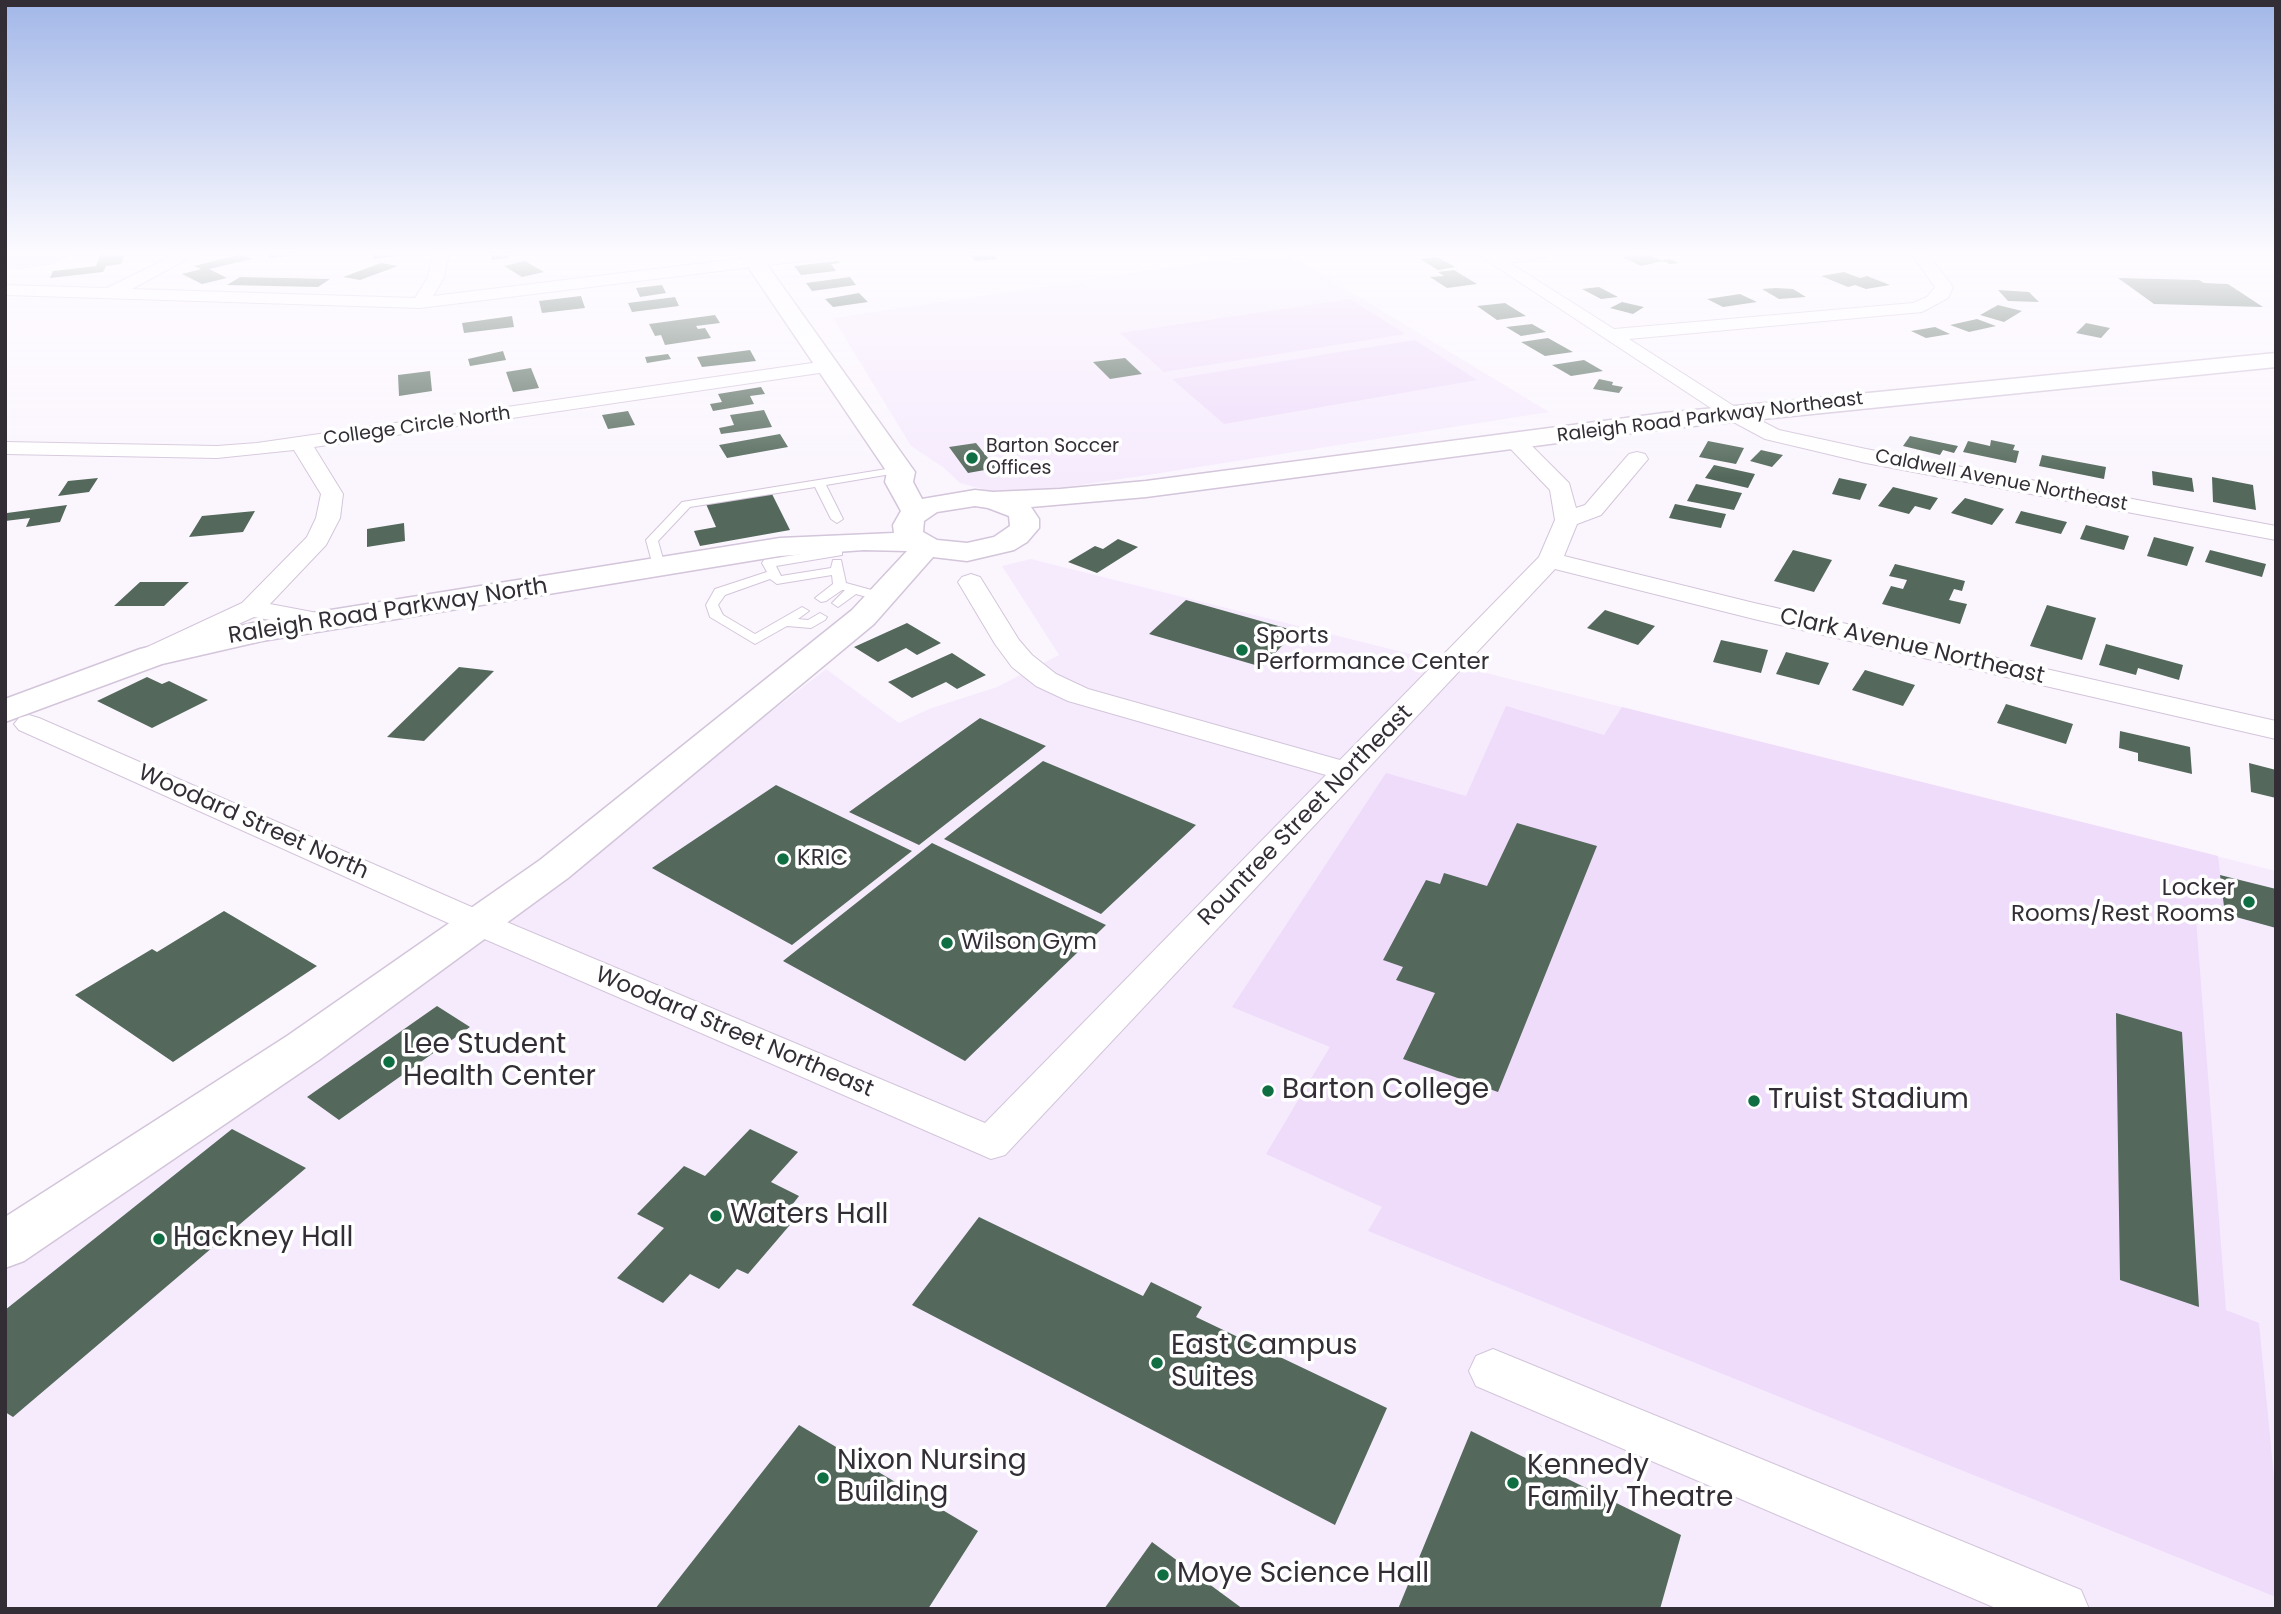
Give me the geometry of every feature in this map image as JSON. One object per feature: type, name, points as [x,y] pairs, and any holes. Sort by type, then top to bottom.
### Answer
[{"type":"street","points":[[5,1245],[303,1048],[554,869],[841,607],[913,564],[918,529],[899,482],[900,471],[799,327]]},
{"type":"street","points":[[1598,327],[1733,414]]},
{"type":"street","points":[[1610,335],[1697,327]]},
{"type":"street","name":"Raleigh Road Parkway Northeast","points":[[984,499],[1060,498],[1146,489],[1733,414],[2276,359]]},
{"type":"street","name":"College Circle North","points":[[5,448],[217,452],[301,444],[826,367]]},
{"type":"street","name":"Caldwell Avenue Northeast","points":[[1733,414],[1755,427],[1790,440],[2276,533]]},
{"type":"street","points":[[1514,441],[1561,488],[1567,520],[1593,510],[1637,459]]},
{"type":"street","points":[[152,656],[251,609],[317,540],[328,518],[332,494],[301,444]]},
{"type":"street","points":[[900,471],[917,475],[948,491],[1019,510],[1025,519],[1024,527]]},
{"type":"street","name":"Raleigh Road Parkway Northeast","points":[[841,607],[987,549],[1017,536],[1024,527],[1058,513],[1146,489]]},
{"type":"street","points":[[918,529],[941,502],[984,499]]},
{"type":"street","name":"Rountree Street Northeast","points":[[991,1143],[1550,560],[1567,520]]},
{"type":"street","points":[[918,529],[947,551],[987,549]]},
{"type":"street","name":"Raleigh Road Parkway North","points":[[17,717],[152,656],[249,633],[659,566],[767,559],[918,529]]},
{"type":"street","name":"Raleigh Road Parkway North","points":[[767,559],[816,536],[918,529]]},
{"type":"street","name":"Clark Avenue Northeast","points":[[1550,560],[1742,608],[2276,730]]},
{"type":"street","points":[[971,582],[1021,661],[1046,680],[1078,695],[1349,772]]},
{"type":"street","points":[[251,609],[319,621]]},
{"type":"street","name":"Woodard Street North","points":[[17,717],[478,923]]},
{"type":"street","name":"Woodard Street Northeast","points":[[478,923],[991,1143]]},
{"type":"street","points":[[1493,1371],[2062,1609]]},
{"type":"lane","points":[[659,566],[652,540],[687,504],[900,471]]},
{"type":"lane","points":[[787,622],[841,607],[838,546],[819,483]]},
{"type":"lane","points":[[767,559],[720,592],[712,604],[717,617],[755,640],[802,611]]},
{"type":"shaded area","points":[[839,327],[1409,327],[1549,412],[1059,488],[990,491],[960,483],[943,467],[911,446]]},
{"type":"shaded area","points":[[1158,327],[1395,327],[1405,334],[1164,372],[1120,333]]},
{"type":"shaded area","points":[[1415,340],[1477,380],[1224,424],[1172,379]]},
{"type":"shaded area","name":"Barton College","points":[[1031,559],[2276,871],[2276,1609],[5,1609],[5,1271],[514,912],[826,669],[899,723],[929,709],[997,687],[1059,655],[1002,566]]},
{"type":"shaded area","name":"Truist Stadium","points":[[1506,706],[1604,735],[1622,707],[2218,856],[2225,914],[2195,906],[2226,1310],[2259,1323],[2276,1498],[2276,1597],[1368,1231],[1382,1207],[1266,1154],[1330,1047],[1232,1007],[1386,773],[1466,796]]},
{"type":"building","points":[[463,327],[511,327],[464,333]]},
{"type":"building","points":[[651,327],[697,327],[705,328],[711,338],[665,345],[661,335],[655,336]]},
{"type":"building","points":[[1507,327],[1538,327],[1546,332],[1521,336]]},
{"type":"building","points":[[1936,327],[1950,334],[1926,338],[1911,331]]},
{"type":"building","points":[[1956,327],[1990,327],[1969,332]]},
{"type":"building","points":[[2082,327],[2110,328],[2101,338],[2076,333]]},
{"type":"building","points":[[1548,338],[1573,352],[1545,356],[1521,342]]},
{"type":"building","points":[[750,350],[756,361],[702,367],[697,357]]},
{"type":"building","points":[[503,351],[506,360],[470,366],[468,359]]},
{"type":"building","points":[[668,354],[671,359],[647,363],[645,357]]},
{"type":"building","points":[[1125,358],[1142,374],[1110,379],[1093,362]]},
{"type":"building","points":[[1584,360],[1603,371],[1571,376],[1552,365]]},
{"type":"building","points":[[531,368],[539,388],[513,392],[506,372]]},
{"type":"building","points":[[430,371],[432,391],[399,396],[398,375]]},
{"type":"building","points":[[1599,379],[1623,387],[1619,393],[1593,389]]},
{"type":"building","points":[[761,387],[765,394],[750,396],[754,404],[713,411],[710,404],[722,402],[718,394]]},
{"type":"building","points":[[764,410],[772,427],[721,434],[719,428],[734,425],[730,415]]},
{"type":"building","points":[[628,411],[635,425],[608,429],[602,415]]},
{"type":"building","points":[[780,434],[788,447],[727,458],[719,445]]},
{"type":"building","points":[[1910,436],[1958,446],[1954,453],[1943,450],[1940,455],[1903,446]]},
{"type":"building","points":[[1991,440],[2015,445],[2013,450],[2019,451],[2016,463],[1963,452],[1968,441],[1990,446]]},
{"type":"building","points":[[1708,441],[1744,448],[1736,464],[1699,457]]},
{"type":"building","name":"Barton Soccer Offices","points":[[976,443],[996,468],[968,473],[949,447]]},
{"type":"building","points":[[1761,450],[1783,455],[1772,467],[1750,461]]},
{"type":"building","points":[[2042,455],[2106,467],[2104,479],[2039,466]]},
{"type":"building","points":[[1714,465],[1755,474],[1748,488],[1705,478]]},
{"type":"building","points":[[2152,471],[2192,478],[2194,492],[2153,485]]},
{"type":"building","points":[[2212,477],[2253,485],[2256,510],[2213,502]]},
{"type":"building","points":[[98,478],[89,492],[58,496],[68,481]]},
{"type":"building","points":[[1839,478],[1867,484],[1860,500],[1832,494]]},
{"type":"building","points":[[1696,484],[1742,493],[1734,510],[1687,501]]},
{"type":"building","points":[[1893,487],[1938,498],[1930,510],[1915,506],[1909,514],[1878,506]]},
{"type":"building","points":[[771,492],[790,530],[700,546],[694,531],[716,527],[706,504]]},
{"type":"building","points":[[1965,498],[2004,509],[1992,525],[1951,513]]},
{"type":"building","points":[[1675,504],[1726,514],[1721,528],[1669,518]]},
{"type":"building","points":[[67,505],[60,522],[26,527],[30,518],[5,521],[7,513]]},
{"type":"building","points":[[255,511],[243,532],[189,537],[202,516]]},
{"type":"building","points":[[2021,511],[2067,522],[2061,534],[2015,523]]},
{"type":"building","points":[[404,523],[405,541],[367,547],[367,529]]},
{"type":"building","points":[[2086,525],[2129,536],[2124,550],[2080,539]]},
{"type":"building","points":[[2154,537],[2194,547],[2187,566],[2147,556]]},
{"type":"building","points":[[1118,539],[1138,547],[1097,573],[1068,562],[1095,546],[1103,549]]},
{"type":"building","points":[[1793,550],[1832,560],[1814,592],[1774,581]]},
{"type":"building","points":[[2210,550],[2266,564],[2262,577],[2205,562]]},
{"type":"building","points":[[1895,564],[1965,581],[1962,591],[1954,589],[1949,600],[1967,604],[1960,624],[1882,604],[1891,586],[1903,589],[1907,580],[1889,576]]},
{"type":"building","points":[[140,582],[189,582],[164,606],[114,606]]},
{"type":"building","name":"Sports Performance Center","points":[[1186,600],[1296,631],[1262,667],[1149,634]]},
{"type":"building","points":[[2047,605],[2096,618],[2082,660],[2030,646]]},
{"type":"building","points":[[1605,610],[1655,626],[1638,645],[1587,628]]},
{"type":"building","points":[[907,623],[941,643],[917,655],[906,648],[878,662],[854,647]]},
{"type":"building","points":[[1721,640],[1768,650],[1761,673],[1713,662]]},
{"type":"building","points":[[2106,644],[2183,665],[2179,680],[2138,668],[2136,675],[2099,665]]},
{"type":"building","points":[[1786,652],[1829,663],[1819,685],[1776,674]]},
{"type":"building","points":[[952,653],[986,675],[957,689],[946,682],[912,698],[888,682]]},
{"type":"building","points":[[459,667],[494,671],[424,741],[387,737]]},
{"type":"building","points":[[1865,670],[1915,685],[1903,706],[1852,690]]},
{"type":"building","points":[[147,677],[162,684],[169,681],[208,700],[152,728],[97,701]]},
{"type":"building","points":[[2006,704],[2073,724],[2066,744],[1997,723]]},
{"type":"building","points":[[980,718],[1046,746],[919,845],[849,812]]},
{"type":"building","points":[[2120,731],[2190,747],[2192,774],[2138,761],[2138,753],[2119,748]]},
{"type":"building","points":[[1043,761],[1196,825],[1101,914],[944,839]]},
{"type":"building","points":[[2249,763],[2276,770],[2276,798],[2251,792]]},
{"type":"building","name":"KRIC","points":[[776,785],[912,851],[792,945],[652,868]]},
{"type":"building","points":[[1517,823],[1597,846],[1498,1092],[1403,1059],[1435,993],[1396,980],[1403,967],[1383,960],[1426,880],[1440,884],[1444,873],[1487,886]]},
{"type":"building","name":"Wilson Gym","points":[[932,843],[1106,925],[965,1061],[783,961]]},
{"type":"building","name":"Locker Rooms/Rest Rooms","points":[[2220,875],[2276,889],[2276,928],[2225,914]]},
{"type":"building","points":[[224,911],[317,966],[173,1062],[75,995],[152,949],[157,952]]},
{"type":"building","name":"Lee Student Health Center","points":[[437,1006],[470,1027],[339,1120],[307,1097]]},
{"type":"building","points":[[2116,1013],[2182,1032],[2199,1307],[2120,1280]]},
{"type":"building","name":"Hackney Hall","points":[[232,1129],[306,1168],[13,1417],[5,1412],[5,1310]]},
{"type":"building","name":"Waters Hall","points":[[750,1129],[798,1152],[771,1182],[799,1196],[785,1214],[795,1219],[748,1274],[737,1269],[719,1289],[690,1274],[663,1303],[617,1278],[664,1228],[637,1214],[684,1166],[705,1176]]},
{"type":"building","name":"East Campus Suites","points":[[979,1217],[1143,1296],[1151,1282],[1202,1307],[1196,1317],[1387,1408],[1335,1525],[912,1305]]},
{"type":"building","name":"Nixon Nursing Building","points":[[799,1425],[978,1531],[928,1609],[655,1609]]},
{"type":"building","name":"Kennedy Family Theatre","points":[[1471,1431],[1681,1535],[1660,1609],[1398,1609]]},
{"type":"building","name":"Moye Science Hall","points":[[1152,1542],[1243,1609],[1104,1609]]},
{"type":"place","name":"Barton Soccer Offices","points":[[972,458]]},
{"type":"place","name":"Sports Performance Center","points":[[1242,650]]},
{"type":"place","name":"KRIC","points":[[783,859]]},
{"type":"place","name":"Locker Rooms/Rest Rooms","points":[[2249,902]]},
{"type":"place","name":"Wilson Gym","points":[[947,943]]},
{"type":"place","name":"Lee Student Health Center","points":[[389,1062]]},
{"type":"place","name":"Barton College","points":[[1268,1091]]},
{"type":"place","name":"Truist Stadium","points":[[1754,1101]]},
{"type":"place","name":"Waters Hall","points":[[716,1216]]},
{"type":"place","name":"Hackney Hall","points":[[159,1239]]},
{"type":"place","name":"East Campus Suites","points":[[1157,1363]]},
{"type":"place","name":"Nixon Nursing Building","points":[[823,1478]]},
{"type":"place","name":"Kennedy Family Theatre","points":[[1513,1483]]},
{"type":"place","name":"Moye Science Hall","points":[[1163,1575]]}]
